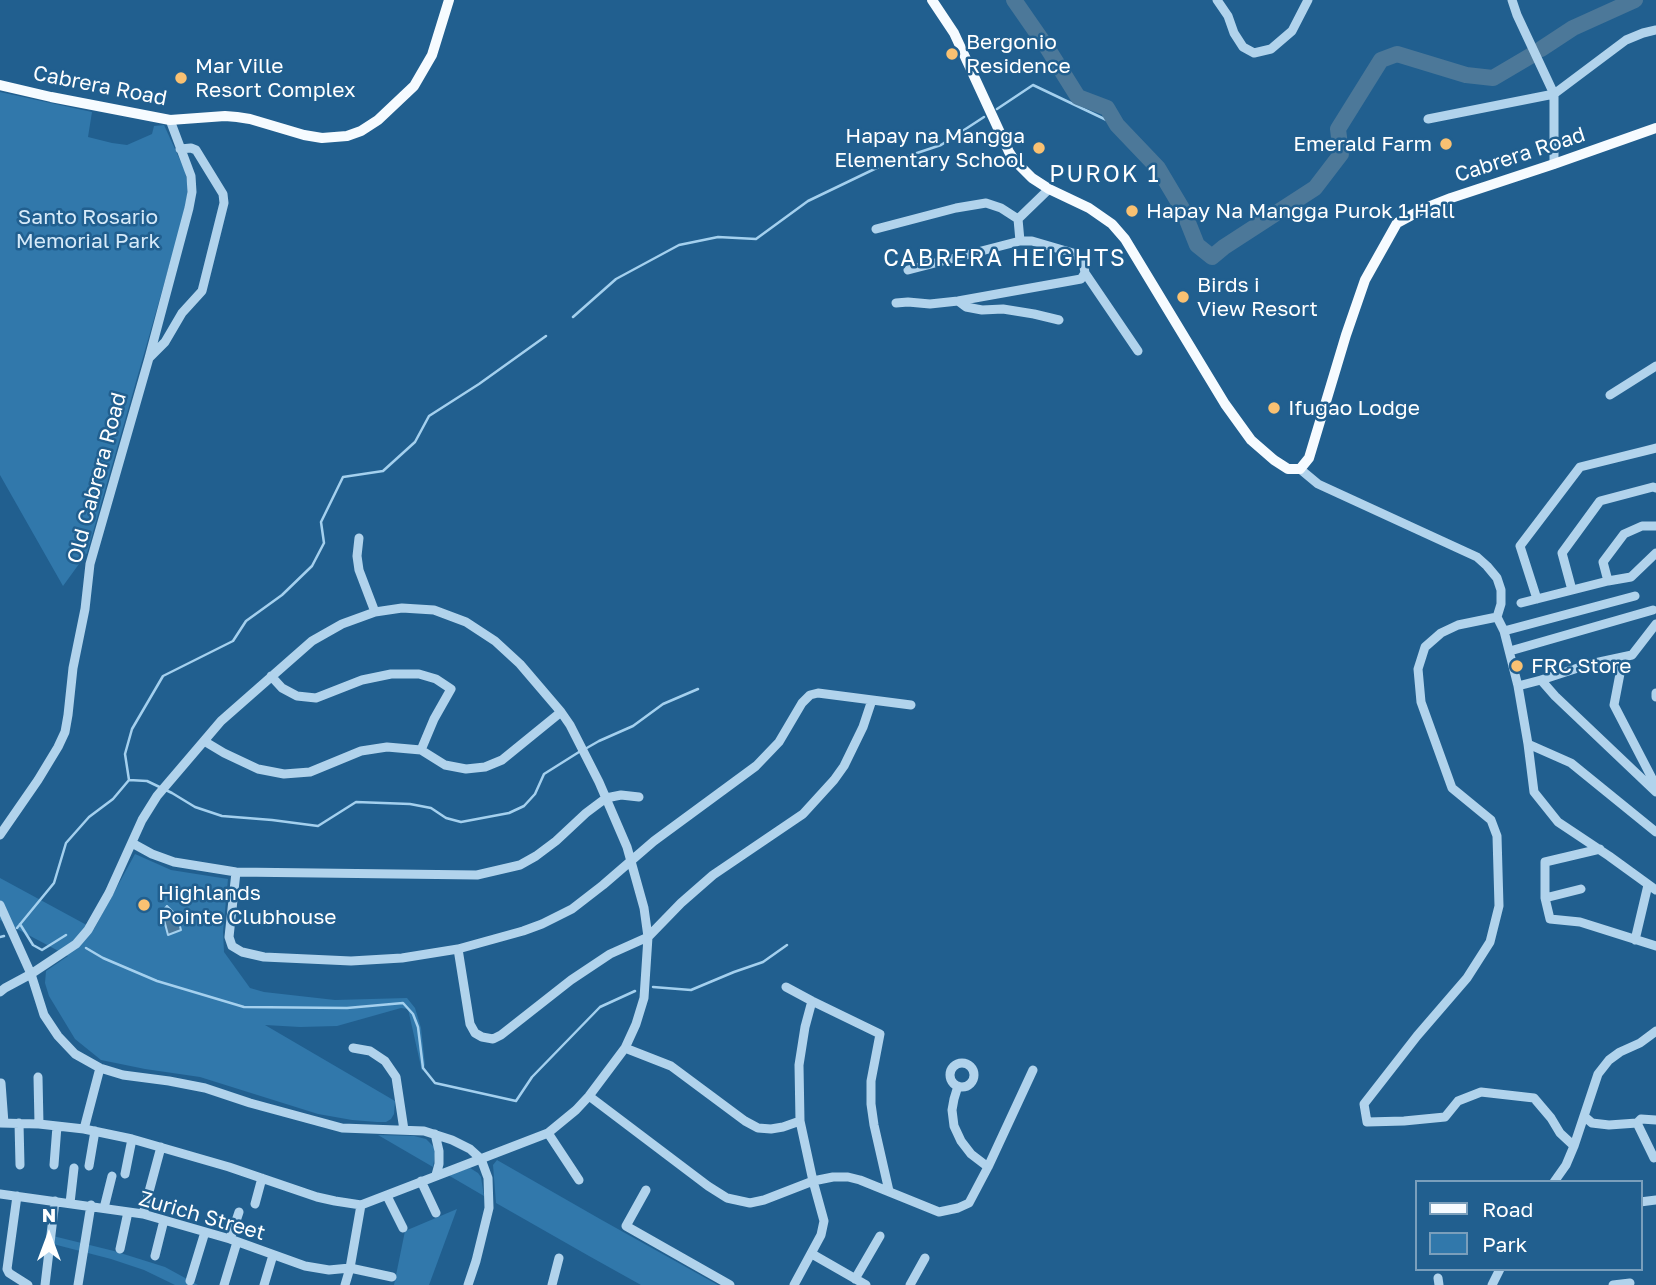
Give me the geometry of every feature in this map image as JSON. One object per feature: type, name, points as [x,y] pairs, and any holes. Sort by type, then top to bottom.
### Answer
[{"type":"main road","name":"Cabrera Road","points":[[0,85],[170,120],[237,117],[321,138],[347,136],[378,120],[414,86],[432,55],[449,0]]},
{"type":"main road","points":[[932,0],[954,33],[1015,161],[1032,178],[1089,208],[1112,224],[1125,239],[1225,404],[1251,440],[1273,460],[1288,469],[1300,469]]},
{"type":"main road","name":"Cabrera Road","points":[[1300,469],[1309,458],[1365,280],[1397,223],[1423,209],[1485,186],[1656,128]]},
{"type":"street","points":[[1217,0],[1243,47],[1254,53],[1271,49],[1292,31],[1308,0]]},
{"type":"street","points":[[1512,0],[1554,94],[1554,164]]},
{"type":"street","points":[[1428,119],[1554,94],[1626,40],[1656,30]]},
{"type":"street","name":"Old Cabrera Road","points":[[0,835],[38,780],[65,732],[90,564],[180,245],[192,192],[191,176],[170,120]]},
{"type":"street","points":[[149,358],[163,344],[182,313],[202,291],[224,203],[222,194],[196,150],[180,149]]},
{"type":"street","points":[[1018,219],[1049,189]]},
{"type":"street","points":[[876,229],[986,203],[1001,208],[1018,219]]},
{"type":"street","points":[[1018,219],[1020,241]]},
{"type":"street","points":[[908,270],[1020,241],[1032,241],[1073,253],[1083,261],[1085,273],[1138,351]]},
{"type":"street","points":[[896,303],[958,301],[1081,278],[1085,273]]},
{"type":"street","points":[[958,301],[966,307],[982,310],[1003,309],[1059,320]]},
{"type":"street","points":[[1610,396],[1656,366]]},
{"type":"street","points":[[1537,599],[1520,546],[1580,467],[1656,448]]},
{"type":"street","points":[[1300,469],[1318,484],[1335,493],[1477,557],[1497,578],[1501,590],[1497,617],[1504,631],[1518,686],[1534,792],[1558,822],[1652,887],[1635,940]]},
{"type":"street","points":[[1572,590],[1562,553],[1600,501],[1656,488]]},
{"type":"street","points":[[1608,581],[1602,562],[1624,534],[1642,526],[1656,526]]},
{"type":"street","points":[[359,538],[359,570],[375,612]]},
{"type":"street","points":[[1521,603],[1631,577],[1656,553]]},
{"type":"street","points":[[1504,631],[1635,596]]},
{"type":"street","points":[[0,992],[76,944],[109,893],[142,820],[157,796],[221,721],[312,641],[342,624],[375,612],[402,608],[434,610],[466,622],[495,641],[520,664],[561,712],[606,798],[632,861],[649,937],[644,998],[636,1024],[625,1048],[576,1110],[548,1132],[361,1205],[317,1197],[132,1139],[84,1129],[2,1123],[1,1083]]},
{"type":"street","points":[[1510,651],[1653,610]]},
{"type":"street","points":[[1497,617],[1458,625],[1441,632],[1425,647],[1418,669],[1421,702],[1452,788],[1491,820],[1497,836],[1499,906],[1490,942],[1467,978],[1416,1036],[1364,1104],[1367,1122],[1404,1121],[1445,1117],[1458,1101],[1482,1092],[1534,1098],[1560,1133],[1574,1146]]},
{"type":"street","points":[[1518,686],[1590,664],[1632,655],[1656,624]]},
{"type":"street","points":[[1623,658],[1614,705],[1656,786]]},
{"type":"street","points":[[271,676],[282,688],[297,696],[316,698],[362,680],[391,674],[419,674],[436,679],[450,689],[421,750]]},
{"type":"street","points":[[1541,680],[1656,792]]},
{"type":"street","points":[[236,872],[229,937],[232,946],[242,952],[264,957],[351,961],[402,958],[458,949],[542,924],[572,909],[654,841],[756,766],[779,742],[802,703],[810,695],[818,693],[911,705]]},
{"type":"street","points":[[458,949],[470,1024],[475,1033],[493,1039],[610,954],[649,937],[705,881],[803,814],[844,766],[872,701]]},
{"type":"street","points":[[204,741],[258,769],[284,774],[310,772],[361,751],[387,747],[421,750],[445,765],[466,769],[485,767],[502,760],[561,712]]},
{"type":"street","points":[[1528,744],[1571,763],[1656,832]]},
{"type":"street","points":[[132,843],[174,862],[236,872],[477,875],[520,864],[536,856],[606,798],[621,795],[639,797]]},
{"type":"street","points":[[1600,849],[1545,862],[1545,898],[1550,919],[1580,922],[1656,946]]},
{"type":"street","points":[[1545,898],[1581,889]]},
{"type":"street","points":[[0,905],[32,974],[44,1015],[58,1036],[75,1054],[100,1068],[123,1075],[205,1087],[250,1103],[342,1128],[424,1131],[470,1149],[481,1159],[488,1178],[489,1208],[468,1285]]},
{"type":"street","points":[[786,987],[880,1034],[871,1104],[889,1191]]},
{"type":"street","points":[[794,1285],[821,1236],[824,1222],[800,1121],[799,1065],[812,1001]]},
{"type":"street","points":[[1555,1180],[1574,1146],[1598,1074],[1609,1060],[1656,1031]]},
{"type":"street","points":[[353,1048],[370,1051],[385,1061],[396,1077],[404,1130]]},
{"type":"street","points":[[625,1048],[671,1066],[758,1128],[771,1129],[800,1121]]},
{"type":"street","points":[[84,1129],[100,1068]]},
{"type":"street","points":[[589,1096],[727,1198],[750,1203],[813,1181],[848,1177],[939,1212],[969,1203],[1033,1070]]},
{"type":"street","points":[[38,1077],[39,1124]]},
{"type":"street","points":[[958,1086],[952,1110],[954,1126],[971,1154],[988,1167]]},
{"type":"street","points":[[1585,1117],[1592,1123],[1609,1125],[1637,1123],[1641,1119],[1656,1120]]},
{"type":"street","points":[[19,1123],[20,1165]]},
{"type":"street","points":[[1637,1123],[1654,1158]]},
{"type":"street","points":[[54,1165],[57,1126]]},
{"type":"street","points":[[89,1166],[95,1131]]},
{"type":"street","points":[[548,1132],[579,1180]]},
{"type":"street","points":[[435,1134],[439,1151],[436,1175]]},
{"type":"street","points":[[125,1174],[132,1139]]},
{"type":"street","points":[[143,1214],[161,1147]]},
{"type":"street","points":[[70,1203],[74,1168]]},
{"type":"street","points":[[104,1208],[112,1176]]},
{"type":"street","points":[[255,1204],[262,1178]]},
{"type":"street","points":[[421,1181],[436,1213]]},
{"type":"street","points":[[646,1190],[626,1226],[730,1285]]},
{"type":"street","name":"Zurich Street","points":[[0,1194],[143,1214],[234,1240],[305,1266],[350,1268],[392,1278]]},
{"type":"street","points":[[18,1196],[7,1269],[28,1285]]},
{"type":"street","points":[[387,1196],[403,1228]]},
{"type":"street","points":[[45,1285],[55,1201]]},
{"type":"street","points":[[345,1285],[361,1205]]},
{"type":"street","points":[[78,1285],[91,1206]]},
{"type":"street","points":[[120,1249],[128,1212]]},
{"type":"street","points":[[224,1285],[239,1212]]},
{"type":"street","points":[[155,1256],[164,1220]]},
{"type":"street","points":[[190,1281],[205,1232]]},
{"type":"street","points":[[855,1279],[880,1236]]},
{"type":"street","points":[[812,1254],[866,1285]]},
{"type":"street","points":[[264,1285],[273,1255]]},
{"type":"street","points":[[552,1285],[559,1258]]},
{"type":"street","points":[[911,1285],[925,1258]]},
{"type":"street","points":[[1613,1285],[1630,1283]]},
{"type":"green space","name":"Santo Rosario Memorial Park","points":[[0,92],[92,112],[88,137],[112,143],[127,145],[152,134],[154,126],[164,125],[185,171],[188,186],[186,207],[87,553],[63,586],[0,475]]},
{"type":"green space","points":[[135,854],[171,870],[228,879],[224,952],[250,988],[335,1000],[407,998],[415,1008],[421,1028],[425,1065],[422,1071],[408,1009],[401,1008],[337,1026],[265,1025],[395,1101],[391,1119],[377,1122],[318,1114],[200,1077],[101,1060],[75,1039],[49,996],[45,983],[46,971],[68,956],[0,920],[0,878],[94,929]]},
{"type":"green space","points":[[378,1135],[426,1139],[434,1147],[433,1167]]},
{"type":"green space","points":[[497,1160],[718,1285],[641,1285],[589,1256],[496,1203],[493,1165]]},
{"type":"green space","points":[[470,1168],[481,1177],[484,1196],[448,1175]]},
{"type":"green space","points":[[457,1209],[429,1285],[394,1285],[405,1231]]},
{"type":"green space","points":[[53,1236],[165,1267],[198,1285],[175,1285],[144,1270],[53,1244]]},
{"type":"shaded area","points":[[167,906],[177,916],[181,930],[168,935],[162,912]]},
{"type":"waterway","points":[[1014,0],[1078,97],[1107,108],[1117,125],[1158,168],[1183,210],[1197,245],[1212,257],[1315,188],[1341,154],[1338,129],[1381,60],[1397,54],[1466,75],[1493,78],[1532,55]]},
{"type":"waterway","points":[[1541,49],[1573,28],[1635,0]]},
{"type":"waterway","points":[[997,109],[1033,85],[1117,125]]},
{"type":"waterway","points":[[573,317],[616,279],[679,245],[718,237],[756,239],[808,201],[887,163],[941,145],[984,117]]},
{"type":"waterway","points":[[17,928],[54,883],[66,843],[89,817],[113,799],[129,780],[125,754],[132,729],[163,676],[233,641],[246,621],[282,595],[312,566],[324,543],[321,522],[343,477],[383,471],[415,442],[429,416],[546,336]]},
{"type":"waterway","points":[[585,749],[633,726],[663,704],[698,689]]},
{"type":"waterway","points":[[129,780],[147,781],[195,807],[222,816],[318,826],[356,802],[410,804],[431,808],[446,818],[461,822],[509,813],[524,806],[535,794],[544,774],[579,752]]},
{"type":"waterway","points":[[20,924],[33,945],[42,950],[66,935]]},
{"type":"waterway","points":[[0,937],[4,936]]},
{"type":"waterway","points":[[653,987],[691,990],[763,962],[787,945]]},
{"type":"waterway","points":[[86,948],[157,981],[244,1007],[347,1008],[403,1003],[413,1014],[418,1027],[423,1068],[435,1083],[516,1101],[532,1077],[600,1007],[635,991]]},
{"type":"place","name":"Bergonio Residence","points":[[952,54]]},
{"type":"place","name":"Mar Ville Resort Complex","points":[[181,78]]},
{"type":"place","name":"Emerald Farm","points":[[1446,144]]},
{"type":"place","name":"Hapay na Mangga Elementary School","points":[[1039,148]]},
{"type":"place","name":"Hapay Na Mangga Purok 1 Hall","points":[[1132,211]]},
{"type":"place","name":"Birds i View Resort","points":[[1183,297]]},
{"type":"place","name":"Ifugao Lodge","points":[[1274,408]]},
{"type":"place","name":"FRC Store","points":[[1517,666]]},
{"type":"place","name":"Highlands Pointe Clubhouse","points":[[144,905]]},
{"type":"district","name":"PUROK 1","points":[[1105,175]]},
{"type":"district","name":"CABRERA HEIGHTS","points":[[1005,259]]}]
